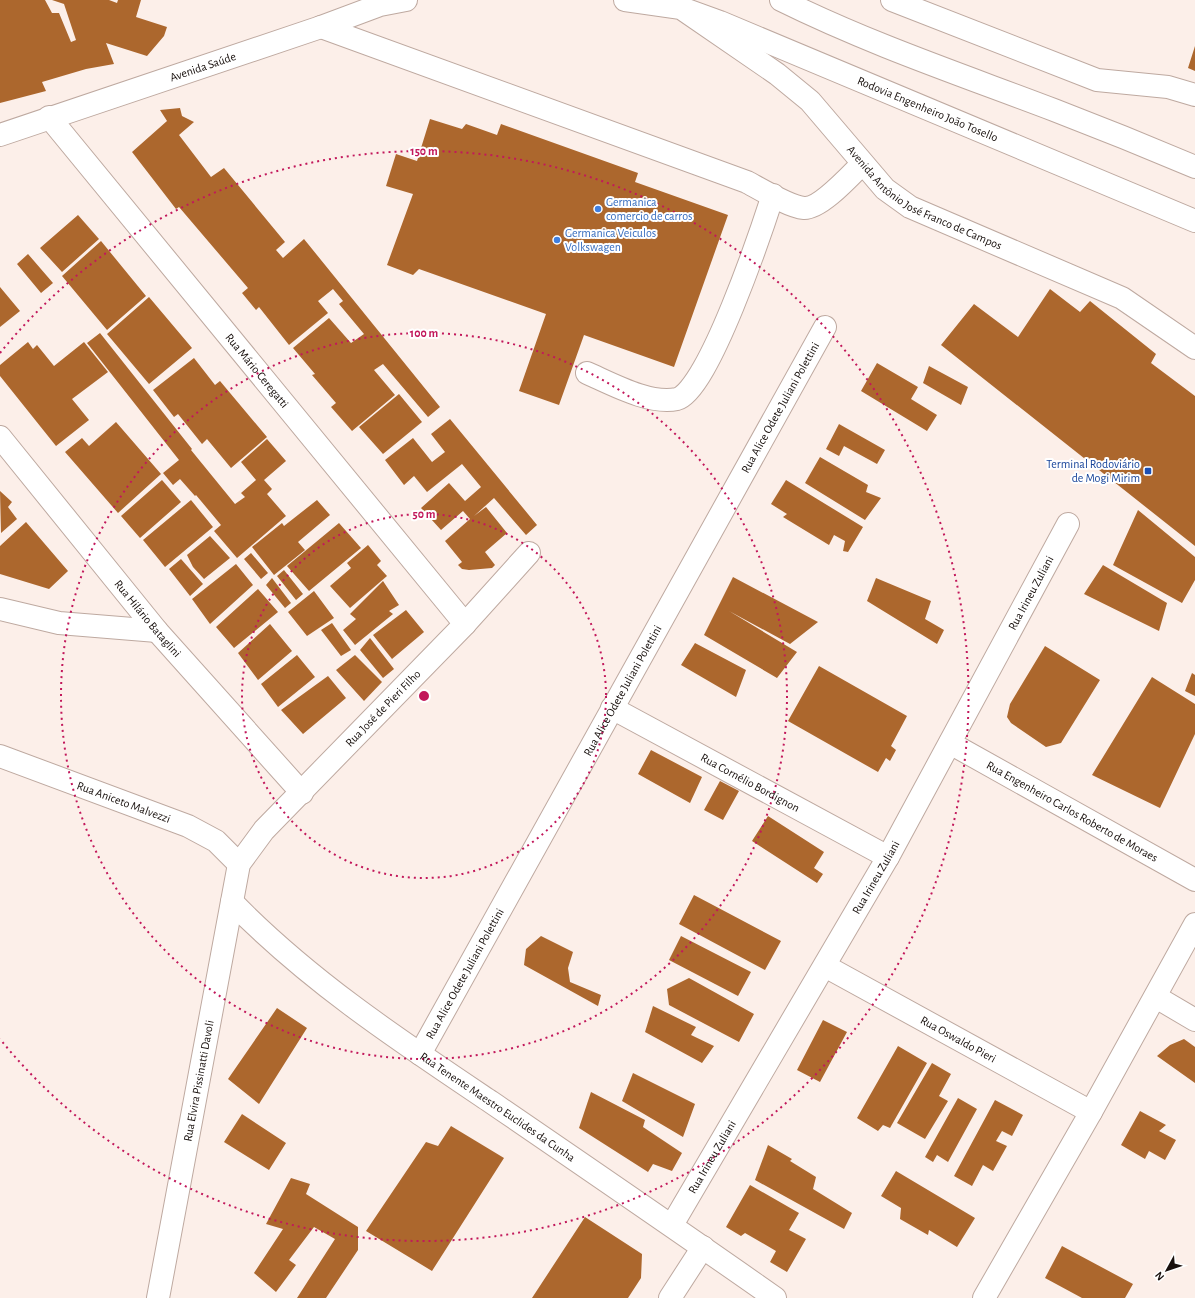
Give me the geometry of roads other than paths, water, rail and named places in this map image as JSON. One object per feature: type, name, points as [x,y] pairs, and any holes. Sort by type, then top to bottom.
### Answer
[{"type":"street","name":"Avenida Saúde","points":[[0,135],[49,117],[321,27],[380,5],[406,0]]},
{"type":"street","points":[[625,0],[681,8]]},
{"type":"street","name":"Rodovia Engenheiro João Tosello","points":[[659,0],[720,22],[1195,221]]},
{"type":"street","points":[[782,0],[895,51],[1054,110],[1195,167]]},
{"type":"street","points":[[892,0],[1097,80],[1168,87],[1195,95]]},
{"type":"street","name":"Avenida Antônio José Franco de Campos","points":[[681,8],[777,74],[810,101],[862,164],[885,189],[910,207],[1122,298],[1195,348]]},
{"type":"street","points":[[321,27],[740,179],[804,208],[814,207],[840,186],[862,164]]},
{"type":"street","name":"Rua Mário Ceregatti","points":[[49,117],[465,624]]},
{"type":"street","points":[[588,374],[636,393],[664,401],[679,398],[695,382],[717,344],[758,242],[773,195]]},
{"type":"street","name":"Rua Alice Odete Juliani Polettini","points":[[420,1054],[825,327]]},
{"type":"street","name":"Rua Hilário Bataglini","points":[[0,437],[157,632],[302,793]]},
{"type":"street","name":"Rua Irineu Zuliani","points":[[672,1225],[888,856],[1068,524]]},
{"type":"street","name":"Rua José de Pieri Filho","points":[[239,864],[264,830],[302,793],[465,624],[529,553]]},
{"type":"street","points":[[0,609],[59,624],[157,632]]},
{"type":"street","name":"Rua Cornélio Bordignon","points":[[612,708],[888,856]]},
{"type":"street","name":"Rua Engenheiro Carlos Roberto de Moraes","points":[[950,743],[1195,880]]},
{"type":"street","name":"Rua Aniceto Malvezzi","points":[[0,756],[188,826],[216,841],[239,864]]},
{"type":"street","name":"Rua Elvira Pissinatti Davoli","points":[[158,1298],[239,864]]},
{"type":"street","name":"Rua Tenente Maestro Euclides da Cunha","points":[[232,902],[302,968],[332,991],[420,1054],[672,1225],[775,1298]]},
{"type":"street","points":[[984,1298],[1092,1112],[1195,924]]},
{"type":"street","name":"Rua Oswaldo Pieri","points":[[825,966],[1092,1112]]},
{"type":"street","points":[[1156,997],[1195,1020]]},
{"type":"street","points":[[670,1298],[703,1247]]},
{"type":"place","name":"Germanica comercio de carros","points":[[598,209]]},
{"type":"place","name":"Germanica Veiculos Volkswagen","points":[[557,240]]},
{"type":"place","name":"Terminal Rodoviário de Mogi Mirim","points":[[1148,471]]}]
